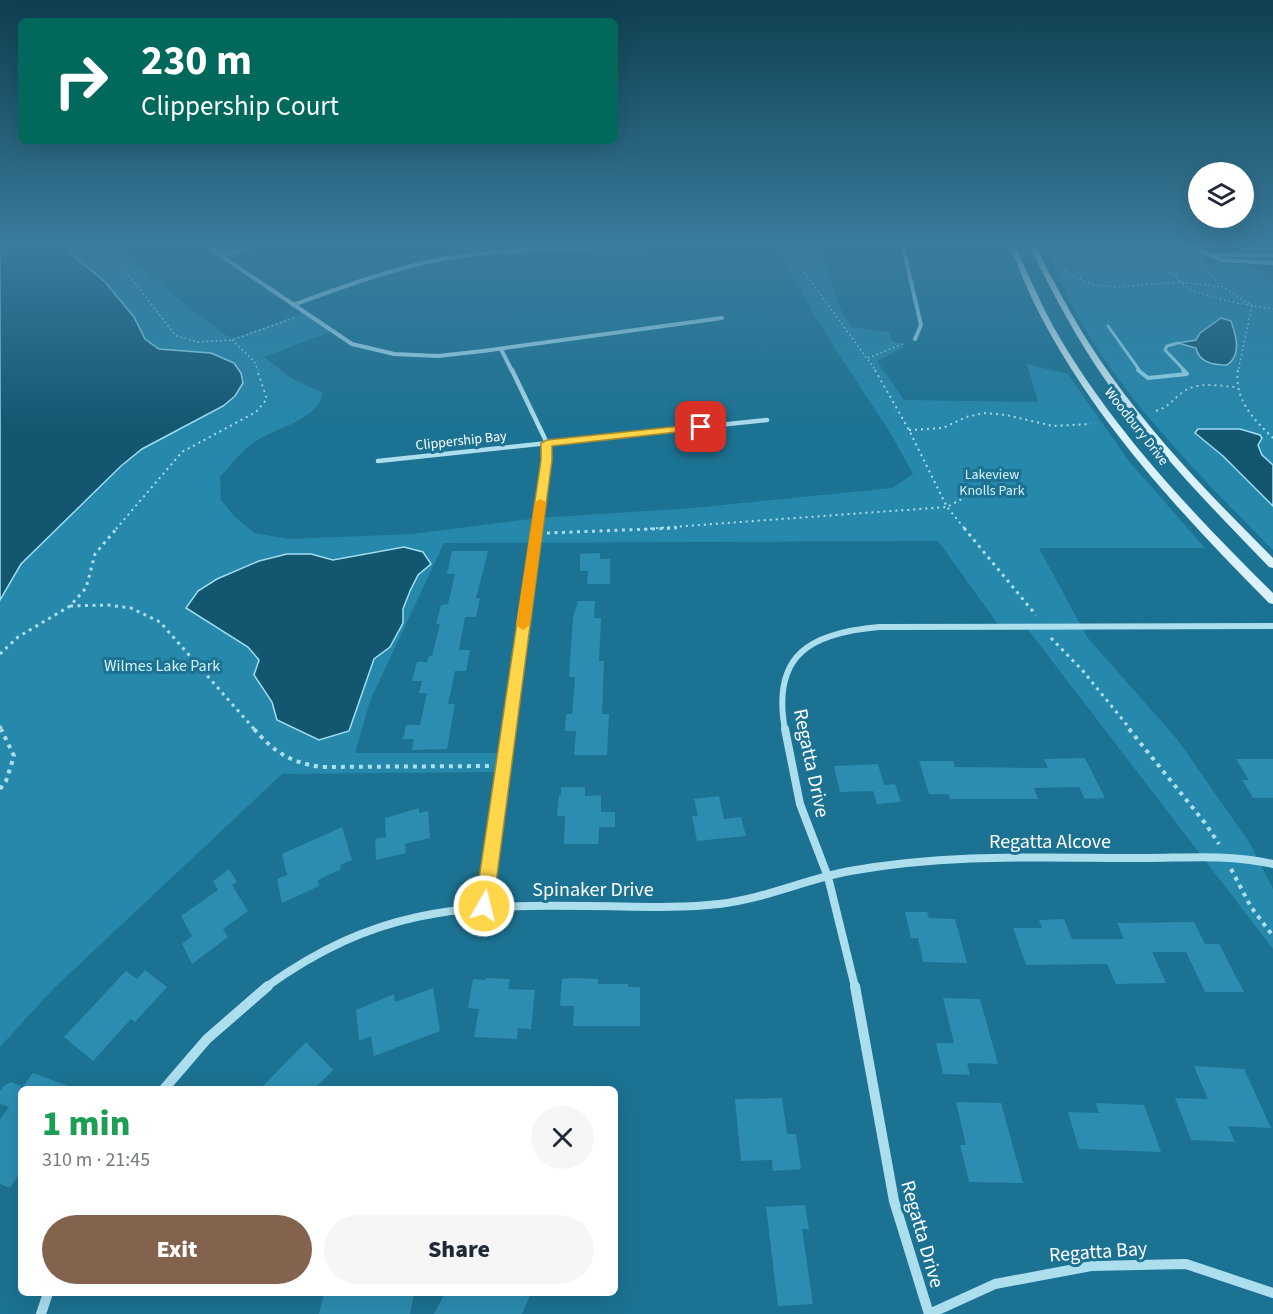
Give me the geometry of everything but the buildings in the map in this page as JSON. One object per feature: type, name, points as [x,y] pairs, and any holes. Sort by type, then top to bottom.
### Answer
[{"type":"main road","name":"Woodbury Drive","points":[[1041,308],[1052,331],[1100,405],[1167,487],[1273,600]]},
{"type":"main road","name":"Woodbury Drive","points":[[1064,308],[1073,325],[1117,390],[1187,474],[1273,564]]},
{"type":"street","points":[[298,308],[352,344],[378,353],[436,355],[501,349],[722,318]]},
{"type":"street","points":[[915,339],[921,325],[917,308]]},
{"type":"street","points":[[484,906],[547,460],[547,443],[501,349]]},
{"type":"street","name":"Clippership Bay","points":[[378,461],[767,420]]},
{"type":"street","name":"Regatta Drive","points":[[929,1314],[907,1252],[894,1200],[845,935],[827,876],[803,814],[781,708],[782,687],[788,669],[800,652],[821,637],[849,629],[1273,626]]},
{"type":"street","name":"Regatta Alcove","points":[[827,876],[893,864],[993,857],[1226,858],[1273,864]]},
{"type":"street","name":"Spinaker Drive","points":[[166,1086],[228,1018],[273,982],[319,953],[375,927],[429,913],[484,906],[710,905],[754,897],[827,876]]},
{"type":"street","name":"Regatta Bay","points":[[929,1314],[995,1284],[1090,1266],[1186,1264],[1273,1293]]},
{"type":"street","points":[[41,1314],[47,1296]]},
{"type":"path","points":[[155,308],[176,336],[199,342],[232,340],[307,314]]},
{"type":"path","points":[[829,308],[868,358],[909,430],[947,507],[1037,616]]},
{"type":"path","points":[[1252,308],[1236,387],[1243,405],[1259,426],[1273,438]]},
{"type":"path","points":[[868,358],[915,339]]},
{"type":"path","points":[[0,654],[18,638],[69,606],[86,588],[95,555],[182,452],[256,412],[267,399],[254,361],[232,340]]},
{"type":"path","points":[[1156,411],[1168,408],[1181,393],[1194,387],[1236,387]]},
{"type":"path","points":[[909,430],[943,428],[973,414],[984,413],[1006,415],[1053,426],[1091,424]]},
{"type":"path","points":[[536,533],[673,528],[947,507],[973,493],[990,490]]},
{"type":"path","points":[[69,606],[108,605],[131,608],[160,622],[271,748],[298,763],[321,767],[504,766]]},
{"type":"path","points":[[1052,639],[1083,671],[1205,823],[1216,840]]},
{"type":"path","points":[[0,726],[14,756],[6,781],[0,789]]},
{"type":"path","points":[[1235,876],[1251,908],[1273,936]]},
{"type":"green space","name":"Wilmes Lake Park","points":[[0,308],[190,308],[231,339],[304,312],[333,331],[264,357],[291,378],[323,393],[311,412],[249,446],[220,477],[221,500],[234,516],[254,533],[288,539],[412,534],[538,518],[693,508],[892,488],[913,474],[891,434],[811,308],[840,308],[852,327],[890,332],[891,340],[904,347],[877,361],[904,400],[1038,402],[1027,364],[1068,374],[1128,460],[1205,548],[1039,548],[1087,637],[1177,739],[1249,842],[1273,889],[1273,949],[1026,627],[1000,627],[938,541],[444,543],[370,701],[355,753],[506,753],[503,772],[282,774],[53,989],[0,1047]]},
{"type":"green space","points":[[1074,308],[1273,308],[1273,550],[1150,419],[1107,362]]},
{"type":"shaded area","points":[[0,308],[127,308],[145,339],[159,349],[211,353],[234,363],[241,373],[243,383],[235,396],[223,406],[142,449],[121,466],[21,564],[0,600]]},
{"type":"shaded area","points":[[1221,318],[1231,321],[1236,338],[1235,356],[1227,365],[1208,362],[1200,357],[1196,348],[1178,343],[1196,340],[1200,333]]},
{"type":"shaded area","points":[[1198,429],[1240,429],[1260,435],[1262,438],[1258,445],[1262,455],[1273,465],[1273,506],[1223,456],[1195,433]]},
{"type":"shaded area","points":[[404,547],[423,552],[431,564],[418,575],[410,591],[403,609],[403,623],[390,647],[374,659],[349,731],[319,740],[277,720],[272,702],[254,675],[259,660],[248,647],[186,608],[198,591],[217,579],[259,561],[287,554],[311,554],[333,560]]},
{"type":"waterway","points":[[1108,326],[1140,371]]},
{"type":"waterway","points":[[1178,343],[1167,346],[1165,350],[1185,371]]},
{"type":"waterway","points":[[1138,370],[1148,378],[1187,374],[1183,370]]},
{"type":"slow traffic","points":[[523,625],[540,502]]},
{"type":"route","points":[[484,906],[547,460],[547,443],[701,427]]},
{"type":"park label","name":"Lakeview Knolls Park","points":[[992,482]]}]
